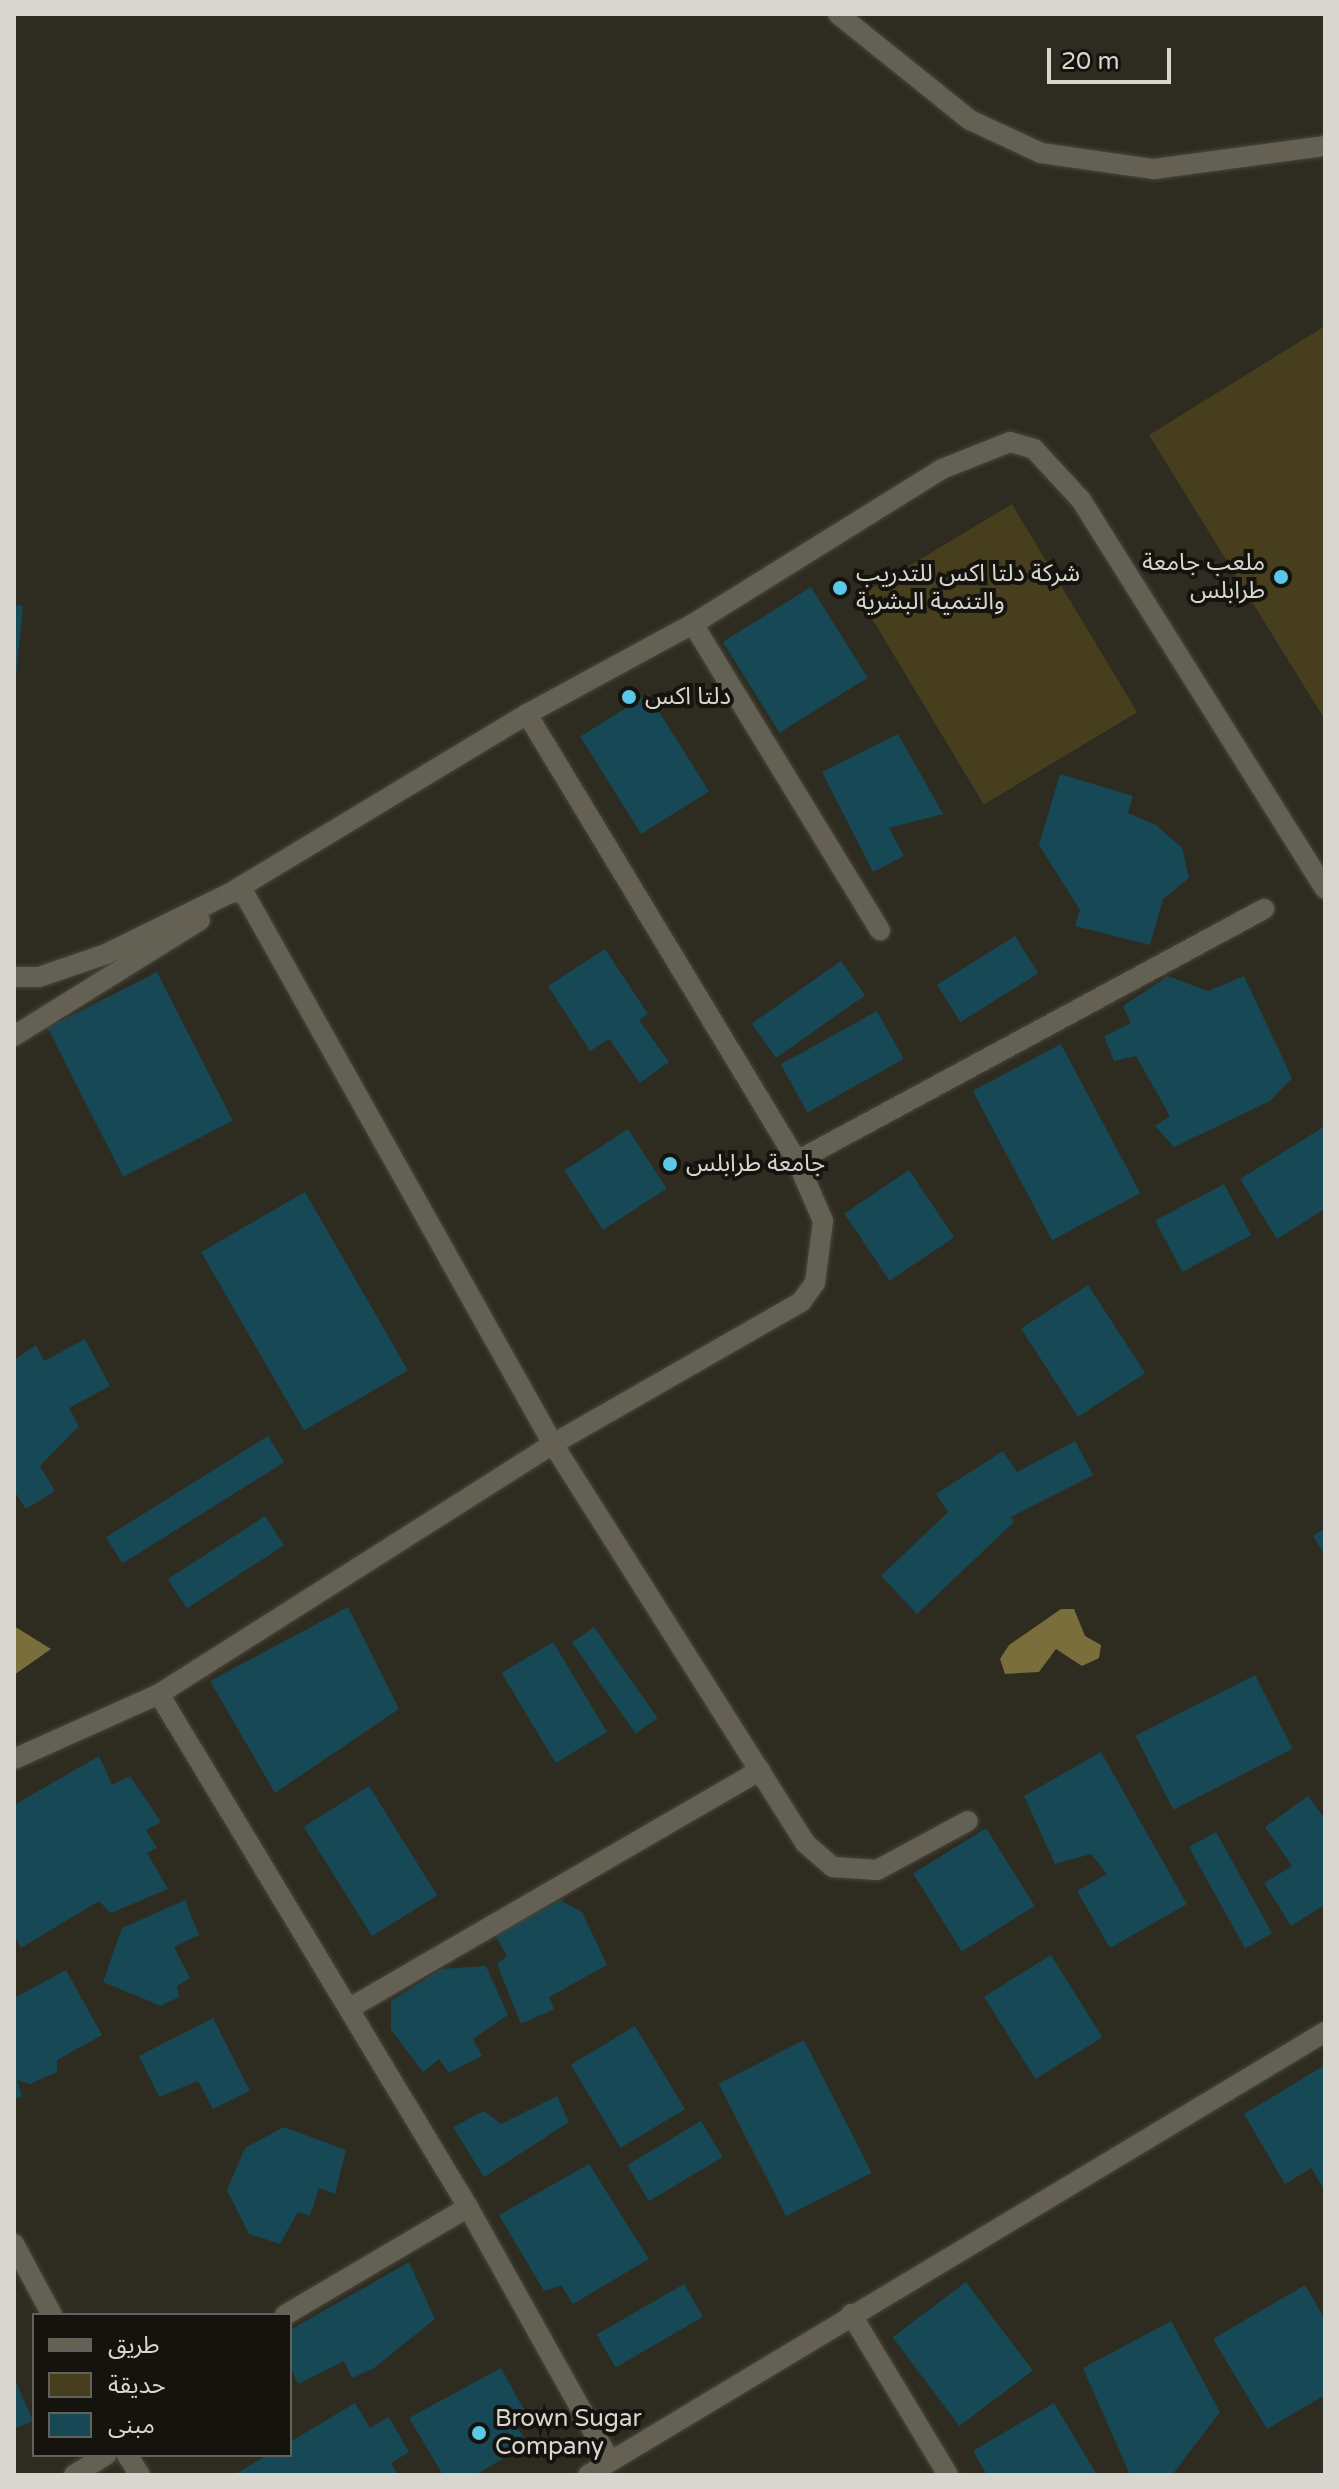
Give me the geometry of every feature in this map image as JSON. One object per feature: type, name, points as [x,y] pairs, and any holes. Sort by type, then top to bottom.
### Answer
[{"type":"street","points":[[838,14],[970,120],[1041,153],[1154,169],[1325,146]]},
{"type":"street","points":[[14,1036],[238,892],[527,714],[693,624],[942,469],[1010,442],[1034,449],[1081,500],[1325,889]]},
{"type":"street","points":[[693,624],[880,930]]},
{"type":"street","points":[[14,1759],[159,1694],[553,1444],[801,1302],[815,1283],[823,1221],[797,1161],[527,714]]},
{"type":"street","points":[[14,977],[39,977],[106,954],[238,892]]},
{"type":"street","points":[[238,892],[553,1444],[805,1843],[833,1867],[877,1870],[968,1821]]},
{"type":"street","points":[[797,1161],[1264,909]]},
{"type":"street","points":[[159,1694],[468,2207],[609,2459]]},
{"type":"street","points":[[350,2008],[760,1770]]},
{"type":"street","points":[[588,2475],[609,2459],[1325,2032]]},
{"type":"street","points":[[288,2313],[468,2207]]},
{"type":"street","points":[[14,2244],[51,2313]]},
{"type":"street","points":[[851,2314],[948,2475]]},
{"type":"street","points":[[74,2475],[103,2457]]},
{"type":"street","points":[[128,2457],[140,2475]]},
{"type":"green space","name":"ملعب جامعة طرابلس","points":[[1325,326],[1325,720],[1149,435]]},
{"type":"green space","points":[[1012,504],[1137,712],[984,804],[859,596]]},
{"type":"shaded area","points":[[1061,1609],[1074,1609],[1085,1636],[1101,1645],[1099,1658],[1082,1666],[1056,1649],[1039,1672],[1005,1674],[1000,1659],[1009,1645]]},
{"type":"shaded area","points":[[14,1626],[51,1649],[14,1675]]},
{"type":"building","points":[[811,587],[868,678],[780,733],[723,642]]},
{"type":"building","points":[[14,605],[23,606],[16,675],[14,675]]},
{"type":"building","points":[[648,694],[709,792],[641,834],[580,736]]},
{"type":"building","points":[[898,734],[943,814],[889,828],[904,856],[873,872],[822,772]]},
{"type":"building","points":[[1060,774],[1133,796],[1128,813],[1156,825],[1182,848],[1189,878],[1163,899],[1150,945],[1075,926],[1080,910],[1039,845]]},
{"type":"building","points":[[1015,936],[1038,973],[960,1022],[937,985]]},
{"type":"building","points":[[605,949],[648,1014],[639,1020],[669,1062],[640,1083],[609,1039],[590,1051],[548,986]]},
{"type":"building","points":[[841,961],[865,995],[776,1058],[752,1024]]},
{"type":"building","points":[[157,972],[233,1121],[123,1177],[47,1028]]},
{"type":"building","points":[[1168,976],[1208,991],[1244,976],[1292,1078],[1270,1101],[1174,1147],[1155,1126],[1170,1116],[1136,1056],[1114,1061],[1104,1036],[1131,1023],[1123,1006]]},
{"type":"building","points":[[877,1011],[904,1059],[807,1112],[781,1064]]},
{"type":"building","points":[[1061,1044],[1140,1193],[1052,1240],[973,1091]]},
{"type":"building","points":[[1325,1126],[1325,1209],[1277,1239],[1240,1179]]},
{"type":"building","points":[[628,1129],[667,1189],[603,1230],[564,1170]]},
{"type":"building","points":[[909,1170],[954,1237],[890,1281],[844,1214]]},
{"type":"building","points":[[1224,1184],[1251,1235],[1182,1272],[1155,1221]]},
{"type":"building","points":[[305,1192],[408,1370],[304,1430],[201,1252]]},
{"type":"building","points":[[1088,1285],[1145,1373],[1078,1417],[1021,1329]]},
{"type":"building","points":[[85,1339],[110,1386],[69,1408],[79,1426],[40,1466],[55,1491],[26,1509],[14,1491],[14,1360],[36,1345],[44,1361]]},
{"type":"building","points":[[268,1436],[284,1462],[122,1564],[106,1537]]},
{"type":"building","points":[[1075,1441],[1093,1475],[1011,1517],[1014,1522],[917,1614],[881,1576],[948,1512],[936,1494],[1003,1451],[1017,1472]]},
{"type":"building","points":[[265,1516],[284,1545],[187,1609],[168,1579]]},
{"type":"building","points":[[1325,1528],[1325,1556],[1313,1536]]},
{"type":"building","points":[[348,1607],[399,1709],[275,1793],[210,1681]]},
{"type":"building","points":[[594,1627],[658,1718],[636,1733],[572,1642]]},
{"type":"building","points":[[553,1642],[607,1732],[556,1763],[502,1673]]},
{"type":"building","points":[[1255,1675],[1293,1749],[1173,1810],[1136,1736]]},
{"type":"building","points":[[1101,1752],[1187,1904],[1110,1948],[1077,1891],[1107,1874],[1091,1854],[1055,1864],[1024,1796]]},
{"type":"building","points":[[99,1756],[112,1785],[130,1776],[161,1822],[146,1830],[157,1848],[147,1853],[168,1889],[111,1913],[99,1901],[21,1948],[14,1934],[14,1805]]},
{"type":"building","points":[[369,1786],[437,1895],[372,1936],[304,1827]]},
{"type":"building","points":[[1308,1796],[1325,1819],[1325,1905],[1291,1926],[1264,1883],[1292,1866],[1265,1827]]},
{"type":"building","points":[[986,1828],[1035,1906],[962,1952],[913,1874]]},
{"type":"building","points":[[1216,1832],[1272,1933],[1245,1948],[1189,1847]]},
{"type":"building","points":[[185,1900],[199,1935],[174,1947],[190,1978],[177,1986],[179,1997],[161,2006],[103,1982],[122,1928]]},
{"type":"building","points":[[560,1900],[582,1912],[607,1965],[549,1997],[554,2009],[521,2024],[497,1964],[507,1956],[495,1935]]},
{"type":"building","points":[[1051,1955],[1102,2037],[1035,2079],[984,1997]]},
{"type":"building","points":[[486,1966],[508,2015],[473,2039],[482,2056],[449,2073],[439,2059],[423,2072],[391,2030],[391,2001],[441,1969]]},
{"type":"building","points":[[66,1970],[102,2035],[57,2060],[57,2072],[30,2084],[17,2080],[22,2096],[14,2099],[14,1998]]},
{"type":"building","points":[[213,2018],[250,2091],[213,2109],[198,2081],[159,2097],[139,2056]]},
{"type":"building","points":[[635,2026],[685,2109],[621,2148],[571,2065]]},
{"type":"building","points":[[804,2040],[872,2173],[786,2216],[718,2084]]},
{"type":"building","points":[[1325,2065],[1325,2191],[1311,2168],[1285,2184],[1244,2114]]},
{"type":"building","points":[[557,2096],[569,2122],[484,2177],[453,2127],[484,2111],[501,2124]]},
{"type":"building","points":[[701,2121],[723,2157],[649,2201],[627,2165]]},
{"type":"building","points":[[284,2127],[346,2150],[335,2194],[319,2188],[310,2216],[298,2212],[280,2244],[249,2234],[227,2190],[245,2148]]},
{"type":"building","points":[[589,2164],[649,2259],[573,2304],[561,2285],[544,2291],[499,2215]]},
{"type":"building","points":[[409,2262],[435,2319],[374,2368],[352,2378],[344,2361],[298,2384],[292,2370],[292,2329]]},
{"type":"building","points":[[966,2282],[1033,2371],[959,2426],[893,2337]]},
{"type":"building","points":[[684,2284],[703,2317],[616,2367],[597,2334]]},
{"type":"building","points":[[1305,2285],[1325,2319],[1325,2395],[1267,2429],[1213,2339]]},
{"type":"building","points":[[1171,2321],[1220,2412],[1172,2475],[1130,2475],[1083,2368]]},
{"type":"building","points":[[501,2368],[527,2415],[514,2422],[528,2444],[475,2475],[443,2475],[409,2418]]},
{"type":"building","points":[[14,2377],[32,2421],[14,2429]]},
{"type":"building","points":[[355,2403],[370,2428],[389,2417],[409,2452],[391,2463],[398,2475],[234,2475],[264,2457],[292,2457],[292,2441]]},
{"type":"building","points":[[1054,2403],[1097,2475],[987,2475],[973,2451]]},
{"type":"place","name":"ملعب جامعة طرابلس","points":[[1281,577]]},
{"type":"place","name":"شركة دلتا اكس للتدريب والتنمية البشرية","points":[[840,588]]},
{"type":"place","name":"دلتا اكس","points":[[629,697]]},
{"type":"place","name":"جامعة طرابلس","points":[[670,1164]]},
{"type":"place","name":"Brown Sugar Company","points":[[479,2433]]}]
